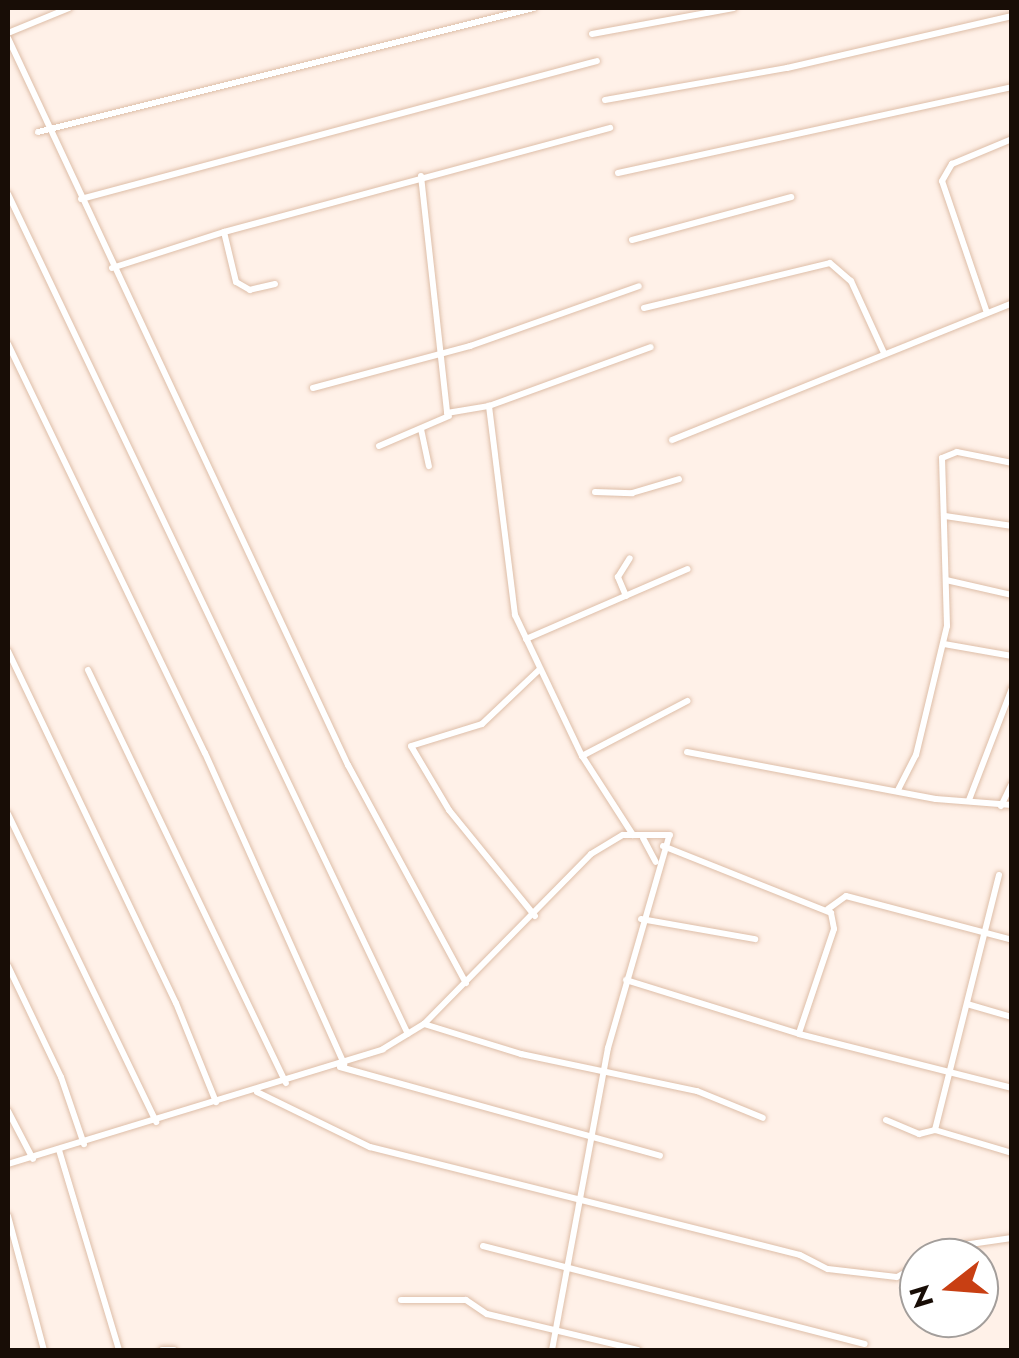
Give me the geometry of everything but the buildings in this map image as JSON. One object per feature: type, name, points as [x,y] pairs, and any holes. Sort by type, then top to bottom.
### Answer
[{"type":"street","points":[[69,8],[8,35],[42,130],[81,199],[348,765],[466,984]]},
{"type":"street","points":[[42,130],[534,8]]},
{"type":"street","points":[[684,8],[688,16]]},
{"type":"street","points":[[592,34],[734,8]]},
{"type":"street","points":[[605,100],[787,68],[1012,16]]},
{"type":"street","points":[[81,199],[597,61]]},
{"type":"street","points":[[618,173],[1012,88]]},
{"type":"street","points":[[112,268],[420,176],[610,128]]},
{"type":"street","points":[[987,313],[942,181],[952,164],[1012,139]]},
{"type":"street","points":[[420,176],[450,416]]},
{"type":"street","points":[[8,194],[408,1034]]},
{"type":"street","points":[[632,240],[791,197]]},
{"type":"street","points":[[224,232],[236,282],[250,290],[274,284]]},
{"type":"street","points":[[644,308],[830,263],[851,282],[884,353]]},
{"type":"street","points":[[314,388],[440,354],[639,286]]},
{"type":"street","points":[[672,440],[1012,304]]},
{"type":"street","points":[[8,344],[205,753],[341,1065],[660,1156]]},
{"type":"street","points":[[379,446],[450,416],[489,406],[651,347]]},
{"type":"street","points":[[489,406],[515,616],[616,817],[638,837],[657,864]]},
{"type":"street","points":[[421,429],[429,466]]},
{"type":"street","points":[[898,790],[916,755],[944,644],[944,454],[1012,463]]},
{"type":"street","points":[[595,492],[632,493],[678,480]]},
{"type":"street","points":[[946,516],[1012,526]]},
{"type":"street","points":[[626,596],[618,577],[630,558]]},
{"type":"street","points":[[526,638],[688,569]]},
{"type":"street","points":[[946,580],[1012,595]]},
{"type":"street","points":[[944,644],[1012,656]]},
{"type":"street","points":[[8,652],[176,1003],[216,1102]]},
{"type":"street","points":[[88,670],[286,1083]]},
{"type":"street","points":[[535,916],[449,810],[411,746],[482,724],[540,670]]},
{"type":"street","points":[[969,800],[1012,688]]},
{"type":"street","points":[[582,756],[687,701]]},
{"type":"street","points":[[687,752],[898,790],[1012,805]]},
{"type":"street","points":[[1001,806],[1012,782]]},
{"type":"street","points":[[8,814],[156,1122]]},
{"type":"street","points":[[616,817],[618,839]]},
{"type":"street","points":[[8,1164],[286,1083],[341,1065],[408,1034],[466,984],[591,854],[618,839],[670,835],[657,864],[626,980],[552,1350]]},
{"type":"street","points":[[663,846],[828,910]]},
{"type":"street","points":[[935,1130],[999,875]]},
{"type":"street","points":[[828,910],[846,896],[1012,940]]},
{"type":"street","points":[[798,1034],[834,929],[828,910]]},
{"type":"street","points":[[641,919],[755,939]]},
{"type":"street","points":[[8,966],[61,1077],[84,1144]]},
{"type":"street","points":[[626,980],[798,1034],[1012,1088]]},
{"type":"street","points":[[967,1004],[1012,1017]]},
{"type":"street","points":[[424,1024],[606,1074],[697,1091],[762,1118]]},
{"type":"street","points":[[257,1092],[370,1147],[800,1255],[842,1272],[899,1275]]},
{"type":"street","points":[[8,1111],[33,1159]]},
{"type":"street","points":[[886,1120],[919,1134],[935,1130],[1012,1153]]},
{"type":"street","points":[[59,1150],[119,1350]]},
{"type":"street","points":[[8,1216],[44,1350]]},
{"type":"street","points":[[483,1246],[865,1344]]},
{"type":"street","points":[[402,1300],[466,1300],[487,1314],[556,1326],[638,1350]]},
{"type":"street","points":[[162,1350],[174,1350]]}]
